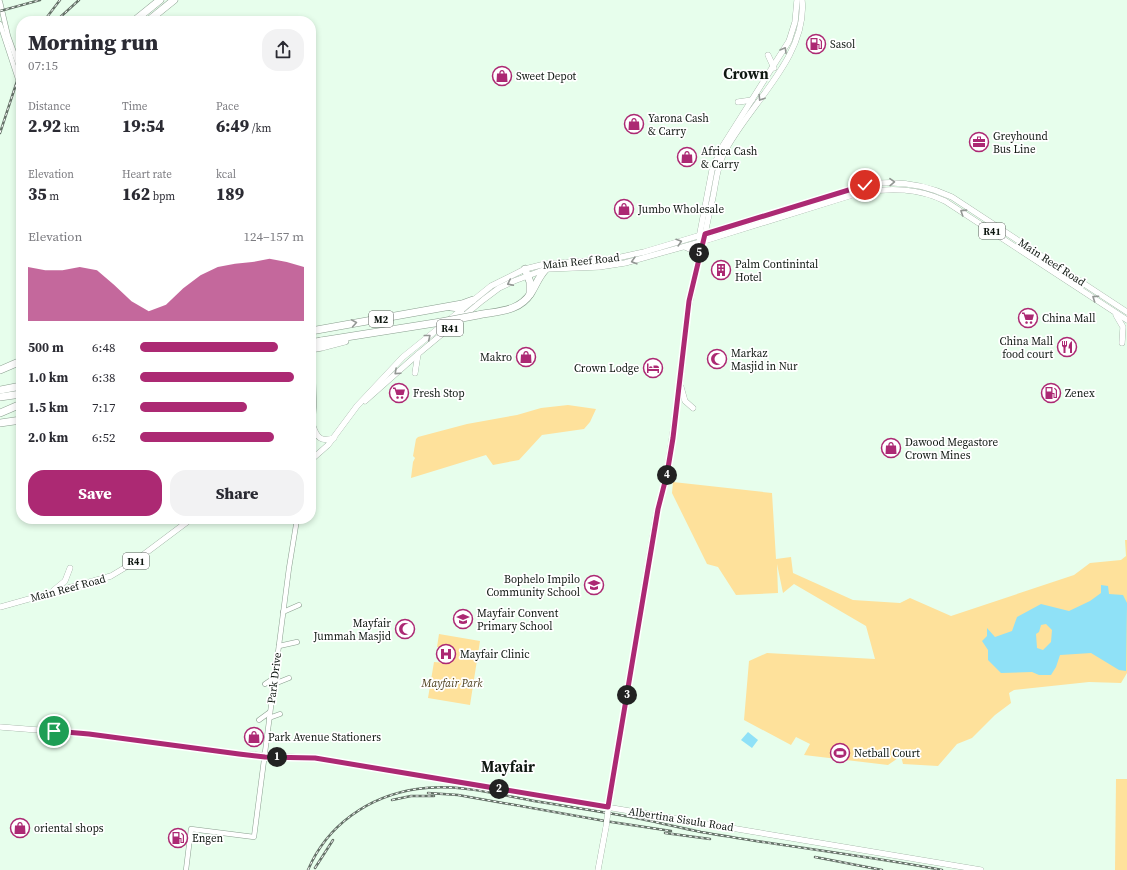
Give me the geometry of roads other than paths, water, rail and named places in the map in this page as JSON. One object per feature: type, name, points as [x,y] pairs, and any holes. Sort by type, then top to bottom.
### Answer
[{"type":"highway","points":[[140,16],[160,0]]},
{"type":"highway","points":[[154,16],[174,0]]},
{"type":"highway","points":[[530,294],[546,270]]},
{"type":"highway","points":[[526,272],[530,294]]},
{"type":"highway","name":"M2","points":[[316,343],[321,344],[384,331],[516,308],[523,304],[530,294]]},
{"type":"highway","points":[[447,307],[473,300]]},
{"type":"highway","points":[[447,307],[457,307],[460,310],[459,321]]},
{"type":"highway","name":"M2","points":[[316,330],[447,307]]},
{"type":"highway","points":[[316,346],[321,344]]},
{"type":"highway","points":[[0,370],[16,363]]},
{"type":"highway","points":[[0,387],[16,385]]},
{"type":"highway","points":[[0,390],[16,386]]},
{"type":"highway","points":[[0,397],[16,395]]},
{"type":"highway","points":[[0,409],[16,405]]},
{"type":"highway","points":[[0,413],[16,406]]},
{"type":"highway","points":[[0,423],[16,421]]},
{"type":"main road","points":[[598,870],[658,509],[667,474],[680,383],[687,316],[715,163],[722,147],[774,68],[789,41],[794,28],[797,0]]},
{"type":"main road","points":[[702,235],[720,163],[728,146],[777,75],[793,48],[801,25],[802,0]]},
{"type":"main road","points":[[768,55],[774,68]]},
{"type":"main road","points":[[738,102],[752,100]]},
{"type":"main road","name":"Main Reef Road","points":[[353,412],[418,354],[493,293],[526,272],[617,265],[701,242],[808,206],[857,187],[882,182],[907,183],[933,189],[956,200],[1127,312]]},
{"type":"main road","name":"Main Reef Road","points":[[316,456],[334,438],[371,389],[403,357],[491,286],[551,263],[612,259],[808,206],[871,191],[904,189],[927,194],[945,201],[961,210],[1127,320]]},
{"type":"main road","points":[[682,247],[694,251],[697,264]]},
{"type":"main road","points":[[1104,296],[1127,307]]},
{"type":"main road","points":[[1114,311],[1122,325],[1122,342]]},
{"type":"main road","points":[[415,373],[418,354]]},
{"type":"main road","points":[[680,383],[685,401],[693,408]]},
{"type":"main road","points":[[316,435],[321,439],[326,440],[334,438]]},
{"type":"main road","name":"Main Reef Road","points":[[0,607],[94,582],[117,573],[184,524]]},
{"type":"main road","points":[[50,593],[64,582],[70,568]]},
{"type":"main road","name":"Albertina Sisulu Road","points":[[0,727],[89,734],[265,757],[315,758],[608,809],[981,870]]},
{"type":"street","points":[[0,2],[8,36],[16,58]]},
{"type":"street","points":[[0,24],[16,73]]},
{"type":"street","name":"Park Drive","points":[[186,870],[191,829],[254,837],[278,646],[296,524]]},
{"type":"street","points":[[283,612],[299,605]]},
{"type":"street","points":[[278,646],[296,642]]},
{"type":"street","points":[[265,684],[274,678]]},
{"type":"street","points":[[274,684],[289,678]]},
{"type":"street","points":[[260,720],[270,715],[280,714]]},
{"type":"water","points":[[1101,585],[1108,586],[1109,594],[1123,595],[1127,603],[1126,671],[1119,670],[1091,653],[1060,655],[1056,667],[1051,675],[1039,675],[1032,672],[1001,673],[988,660],[988,650],[982,641],[987,636],[987,628],[995,637],[1012,631],[1017,617],[1041,604],[1069,611],[1090,601],[1101,593]],"holes":[[[1046,624],[1052,630],[1051,642],[1043,650],[1037,648],[1036,634],[1039,632],[1041,625]]]},
{"type":"water","points":[[748,732],[758,740],[752,748],[741,740]]},
{"type":"railway","points":[[0,11],[40,0]]},
{"type":"railway","points":[[48,16],[60,0]]},
{"type":"railway","points":[[61,16],[79,0]]},
{"type":"railway","points":[[0,133],[16,84]]},
{"type":"railway","points":[[308,870],[326,839],[338,826],[366,806],[382,798],[399,793],[417,789],[446,787],[476,790],[615,814],[701,832],[942,870]]},
{"type":"railway","points":[[428,793],[458,795],[671,831]]},
{"type":"railway","points":[[392,800],[411,796],[434,796]]},
{"type":"railway","points":[[665,833],[710,839]]},
{"type":"railway","points":[[315,868],[333,840]]},
{"type":"railway","points":[[815,857],[882,870]]},
{"type":"place","name":"Sasol","points":[[816,44]]},
{"type":"place","name":"Sweet Depot","points":[[502,76]]},
{"type":"place","name":"Yarona Cash & Carry","points":[[634,124]]},
{"type":"place","name":"Greyhound Bus Line","points":[[979,142]]},
{"type":"place","name":"Africa Cash & Carry","points":[[687,157]]},
{"type":"place","name":"Jumbo Wholesale","points":[[624,209]]},
{"type":"place","name":"Palm Continintal Hotel","points":[[721,270]]},
{"type":"place","name":"China Mall","points":[[1028,318]]},
{"type":"place","name":"China Mall food court","points":[[1067,347]]},
{"type":"place","name":"Makro","points":[[526,357]]},
{"type":"place","name":"Markaz Masjid in Nur","points":[[717,359]]},
{"type":"place","name":"Crown Lodge","points":[[653,368]]},
{"type":"place","name":"Fresh Stop","points":[[399,393]]},
{"type":"place","name":"Zenex","points":[[1051,393]]},
{"type":"place","name":"Dawood Megastore Crown Mines","points":[[891,448]]},
{"type":"place","name":"Bophelo Impilo Community School","points":[[594,585]]},
{"type":"place","name":"Mayfair Convent Primary School","points":[[463,619]]},
{"type":"place","name":"Mayfair Jummah Masjid","points":[[405,629]]},
{"type":"place","name":"Mayfair Clinic","points":[[446,654]]},
{"type":"place","name":"Park Avenue Stationers","points":[[254,737]]},
{"type":"place","name":"Netball Court","points":[[840,753]]},
{"type":"place","name":"oriental shops","points":[[20,828]]},
{"type":"place","name":"Engen","points":[[178,838]]},
{"type":"district","name":"Crown","points":[[746,74]]},
{"type":"district","name":"Mayfair","points":[[508,767]]},
{"type":"park label","name":"Mayfair Park","points":[[452,683]]}]
